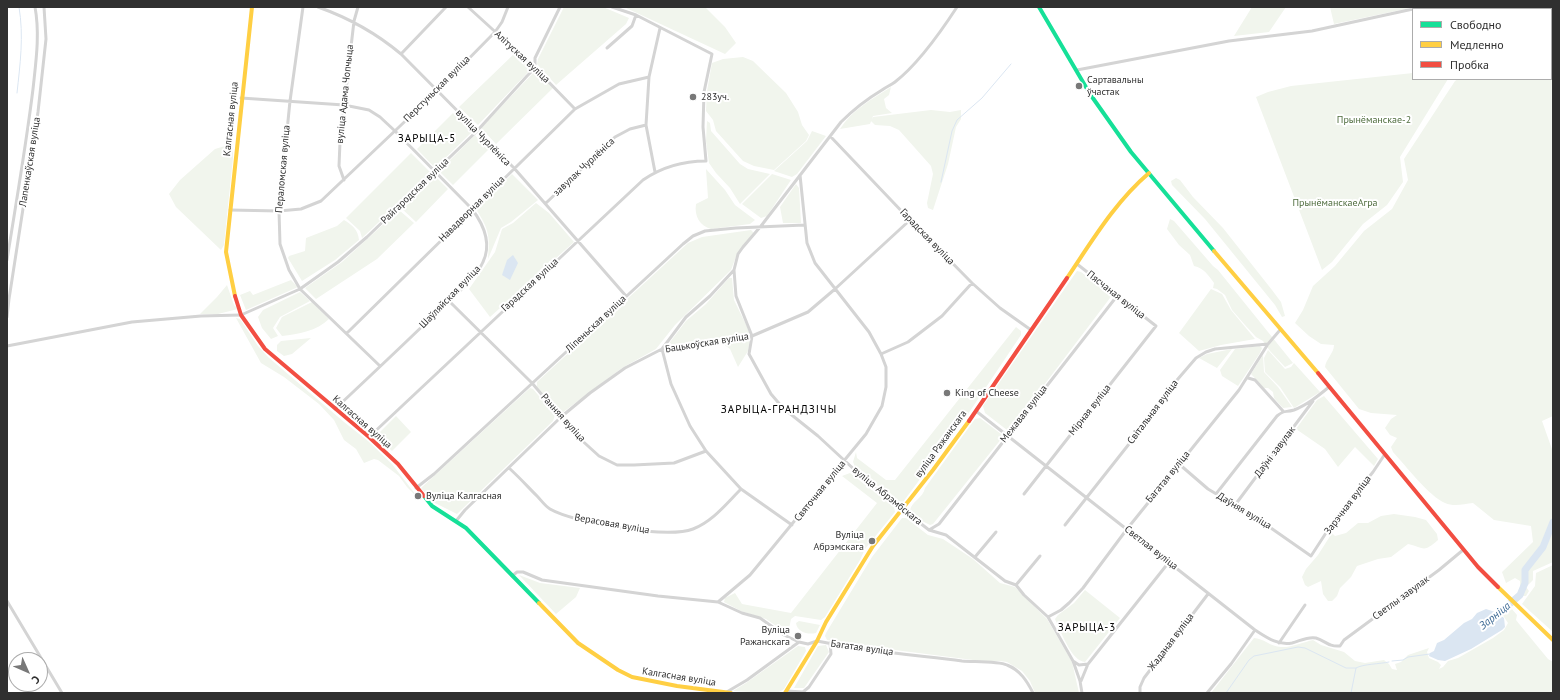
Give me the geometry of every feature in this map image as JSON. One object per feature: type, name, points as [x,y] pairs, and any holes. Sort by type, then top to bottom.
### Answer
[{"type":"street","name":"Лапенкаўская вуліца","points":[[7,260],[31,107],[38,41],[35,7]]},
{"type":"street","name":"Лапенкаўская вуліца","points":[[7,317],[38,112],[46,39],[44,7]]},
{"type":"street","name":"Калгасная вуліца","points":[[252,7],[241,98],[226,252],[232,286],[241,314],[252,332],[266,349],[335,410],[369,437],[398,464],[432,506],[466,528],[578,642],[618,670],[641,680],[731,693]]},
{"type":"street","name":"Пераломская вуліца","points":[[303,7],[290,101],[279,211],[280,244],[289,270],[300,289],[380,366]]},
{"type":"street","name":"вуліца Чурлёніса","points":[[318,7],[354,22],[376,35],[401,54],[514,168],[626,296]]},
{"type":"street","name":"вуліца Адама Чопчыца","points":[[344,180],[338,166],[354,22],[358,7]]},
{"type":"street","points":[[401,54],[446,7]]},
{"type":"street","name":"Алітуская вуліца","points":[[468,7],[536,68],[575,109]]},
{"type":"street","name":"Перстуньская вуліца","points":[[230,210],[279,211],[301,209],[321,201],[395,131],[495,32],[502,22],[508,7]]},
{"type":"street","points":[[536,68],[535,58],[560,7]]},
{"type":"street","points":[[792,525],[741,489],[706,450],[690,426],[674,391],[662,349],[686,317],[710,296],[734,270],[738,254],[841,122],[853,109],[894,83],[935,39],[957,7]]},
{"type":"street","points":[[1039,7],[1090,94],[1114,130],[1385,454],[1460,553],[1478,567],[1553,640]]},
{"type":"street","points":[[615,8],[636,15],[660,28],[649,77],[646,125],[655,172]]},
{"type":"street","points":[[1077,70],[1229,41],[1312,31],[1412,9]]},
{"type":"street","points":[[607,48],[632,26],[636,15]]},
{"type":"street","name":"Гарадская вуліца","points":[[369,437],[636,186],[655,172],[691,161],[706,161],[703,127],[704,92],[712,54],[660,28]]},
{"type":"street","name":"Райгародская вуліца","points":[[241,314],[300,289],[350,252],[435,172],[536,68]]},
{"type":"street","name":"Навадворная вуліца","points":[[347,333],[575,109],[619,84],[649,77]]},
{"type":"street","name":"Шаўляйская вуліца","points":[[241,98],[344,105],[369,110],[380,117],[395,131],[472,209],[482,223],[485,231],[487,240],[486,253],[479,270],[449,301],[335,410]]},
{"type":"street","name":"завулак Чурлёніса","points":[[546,204],[615,137],[630,129],[646,125]]},
{"type":"street","name":"Гарадская вуліца","points":[[830,136],[972,283],[1000,308],[1031,330]]},
{"type":"street","name":"вуліца Ражанскага","points":[[786,692],[863,561],[933,470],[1124,197],[1149,173]]},
{"type":"street","name":"Святочная вуліца","points":[[718,602],[750,575],[845,461],[866,434],[882,406],[886,387],[886,366],[869,332],[815,263],[807,243],[800,175]]},
{"type":"street","name":"Бацькоўская вуліца","points":[[456,521],[465,510],[561,417],[590,393],[625,368],[662,349],[752,336],[808,312],[910,220]]},
{"type":"street","name":"Ліпеньская вуліца","points":[[416,488],[434,474],[693,236],[705,231],[761,226],[804,225]]},
{"type":"street","name":"Пясчаная вуліца","points":[[1076,264],[1156,326]]},
{"type":"street","name":"вуліца Абрэмбскага","points":[[734,270],[736,296],[752,336],[750,354],[771,394],[783,408],[818,436],[871,485],[929,530],[946,535],[1004,581],[1016,585],[1024,595],[1048,617],[1073,661],[1080,681],[1082,693]]},
{"type":"street","points":[[881,354],[908,342],[936,320],[972,283]]},
{"type":"street","name":"Межавая вуліца","points":[[929,530],[939,524],[1117,296]]},
{"type":"street","name":"Ранняя вуліца","points":[[449,301],[532,383],[577,436],[600,456],[617,465],[674,463],[706,450]]},
{"type":"street","points":[[7,346],[132,322],[241,314]]},
{"type":"street","name":"Мірная вуліца","points":[[1024,494],[1156,326]]},
{"type":"street","name":"Багатая вуліца","points":[[1048,617],[1061,610],[1069,603],[1178,464],[1248,378],[1268,344],[1280,330]]},
{"type":"street","name":"Світальная вуліца","points":[[1065,525],[1129,444],[1171,387],[1196,358],[1214,349],[1268,344]]},
{"type":"street","points":[[1248,378],[1255,380],[1283,411]]},
{"type":"street","points":[[1216,494],[1277,416],[1283,411],[1293,410],[1315,399],[1329,387]]},
{"type":"street","name":"Даўні завулак","points":[[1235,505],[1315,399]]},
{"type":"street","name":"Светлая вуліца","points":[[976,410],[1208,594],[1255,630],[1270,640],[1279,643]]},
{"type":"street","name":"Зарэчная вуліца","points":[[1311,556],[1338,516],[1373,472],[1385,454]]},
{"type":"street","name":"Даўняя вуліца","points":[[1178,464],[1208,489],[1285,536],[1311,556]]},
{"type":"street","name":"Верасовая вуліца","points":[[509,468],[548,508],[554,511],[566,516],[598,524],[636,530],[673,533],[692,530],[712,519],[741,489]]},
{"type":"street","points":[[975,557],[996,532]]},
{"type":"street","name":"Светлы завулак","points":[[1279,643],[1291,643],[1308,638],[1317,638],[1329,645],[1340,646],[1350,635],[1460,553]]},
{"type":"street","points":[[1016,585],[1040,556]]},
{"type":"street","points":[[1080,681],[1088,664],[1169,562]]},
{"type":"street","points":[[512,576],[517,572],[522,572],[542,580],[658,596],[718,602]]},
{"type":"street","name":"Жаданая вуліца","points":[[1140,693],[1140,687],[1144,678],[1208,594]]},
{"type":"street","points":[[7,601],[62,693]]},
{"type":"street","name":"Багатая вуліца","points":[[718,602],[742,613],[760,618],[784,635],[799,642],[808,644],[817,641],[830,644],[971,662],[1006,664],[1016,669],[1024,677],[1033,693]]},
{"type":"street","points":[[1279,643],[1305,605]]},
{"type":"street","points":[[1207,693],[1231,664],[1255,630]]},
{"type":"street","points":[[725,692],[747,680],[799,642]]},
{"type":"street","points":[[786,692],[803,692],[809,687],[831,654],[830,644]]},
{"type":"street","points":[[1073,661],[1079,665],[1088,664]]},
{"type":"green space","points":[[564,7],[603,7],[629,18],[626,24],[556,85],[537,64],[538,59]]},
{"type":"green space","points":[[624,7],[705,7],[725,27],[736,43],[725,54]]},
{"type":"green space","points":[[1252,7],[1286,7],[1269,32],[1234,36]]},
{"type":"green space","points":[[1330,7],[1415,7],[1334,24]]},
{"type":"green space","points":[[515,53],[531,69],[478,125],[459,107]]},
{"type":"green space","points":[[743,57],[753,61],[786,93],[798,112],[802,125],[809,135],[806,141],[774,170],[754,166],[743,161],[716,131],[713,120],[706,111],[707,91],[712,63],[723,59]]},
{"type":"green space","points":[[1552,60],[1553,416],[1542,421],[1553,452],[1553,562],[1533,571],[1533,580],[1526,587],[1529,591],[1526,596],[1522,596],[1520,591],[1520,581],[1515,578],[1506,583],[1502,572],[1533,542],[1531,526],[1494,520],[1473,503],[1452,505],[1439,500],[1432,494],[1393,452],[1391,447],[1397,438],[1390,435],[1385,428],[1391,419],[1397,415],[1371,413],[1359,409],[1325,367],[1333,351],[1334,345],[1321,344],[1309,336],[1295,323],[1303,310],[1313,286],[1335,266],[1364,231],[1392,209],[1408,180],[1404,159],[1455,81],[1552,80]]},
{"type":"green space","points":[[535,71],[553,88],[496,144],[481,128]]},
{"type":"green space","name":"Прынёманскае-2","points":[[1412,73],[1412,80],[1447,80],[1400,157],[1403,182],[1387,205],[1363,224],[1332,262],[1322,270],[1256,97],[1291,86]]},
{"type":"green space","points":[[891,87],[889,95],[884,99],[886,108],[892,113],[873,116],[870,124],[840,129],[856,111]]},
{"type":"green space","points":[[931,110],[950,112],[961,110],[961,119],[956,127],[948,164],[933,210],[928,208],[927,203],[933,174],[931,166],[899,130],[890,126],[875,125],[871,121],[873,117]]},
{"type":"green space","points":[[453,113],[472,132],[435,168],[417,149]]},
{"type":"green space","points":[[707,121],[710,123],[711,131],[740,164],[748,169],[770,174],[740,204],[730,188],[709,163],[706,141]]},
{"type":"green space","points":[[812,131],[826,136],[797,174],[792,177],[774,171],[807,141]]},
{"type":"green space","points":[[475,135],[488,150],[453,185],[439,171]]},
{"type":"green space","points":[[225,146],[233,151],[233,158],[224,245],[221,250],[176,207],[169,194],[180,180],[215,149]]},
{"type":"green space","points":[[411,153],[431,173],[362,238],[360,231],[346,218]]},
{"type":"green space","points":[[706,169],[725,190],[735,205],[755,220],[750,224],[711,229],[707,228],[701,223],[696,213],[696,204],[708,198]]},
{"type":"green space","points":[[512,174],[538,200],[511,222],[501,228],[488,259],[488,233],[484,222],[476,209]]},
{"type":"green space","points":[[772,174],[791,180],[767,216],[761,218],[742,204]]},
{"type":"green space","points":[[434,175],[448,189],[416,222],[400,207]]},
{"type":"green space","points":[[1176,178],[1180,180],[1193,197],[1223,228],[1272,290],[1281,302],[1285,316],[1282,317],[1275,305],[1205,219],[1172,185],[1171,181]]},
{"type":"green space","points":[[796,184],[799,188],[801,223],[783,223],[780,207]]},
{"type":"green space","points":[[536,203],[549,213],[574,242],[490,317],[469,289],[495,252],[502,229],[513,223]]},
{"type":"green space","points":[[399,210],[414,223],[377,259],[316,299],[305,288],[342,262]]},
{"type":"green space","points":[[1170,219],[1174,221],[1218,270],[1293,363],[1285,367],[1263,341],[1256,337],[1232,310],[1225,295],[1213,288],[1214,283],[1208,275],[1200,268],[1194,266],[1190,255],[1179,245],[1167,229]]},
{"type":"green space","points":[[344,220],[354,228],[359,240],[335,260],[302,281],[288,258],[289,256],[305,251],[306,238],[337,226]]},
{"type":"green space","points":[[751,230],[754,233],[737,254],[731,270],[675,325],[656,349],[622,368],[562,413],[560,413],[537,387],[537,382],[688,243],[702,237]]},
{"type":"green space","points":[[1077,271],[1081,272],[1111,295],[1110,298],[1010,430],[1007,430],[985,413],[983,406]]},
{"type":"green space","points":[[729,278],[732,278],[734,300],[750,333],[667,346],[686,321],[706,304]]},
{"type":"green space","points":[[291,280],[298,287],[246,310],[240,295],[250,291],[253,295]]},
{"type":"green space","points":[[227,285],[234,305],[238,309],[218,314],[200,314],[217,297]]},
{"type":"green space","points":[[1211,289],[1222,294],[1231,310],[1255,339],[1221,345],[1199,351],[1179,333]]},
{"type":"green space","points":[[300,292],[310,301],[280,317],[273,328],[278,336],[271,339],[262,328],[258,317],[263,310]]},
{"type":"green space","points":[[312,302],[329,319],[313,329],[301,333],[282,336],[276,328],[282,317]]},
{"type":"green space","points":[[236,318],[240,319],[258,346],[268,357],[368,441],[392,464],[419,499],[399,476],[378,460],[374,459],[364,463],[356,449],[344,440],[334,420],[319,404],[284,377],[261,363]]},
{"type":"green space","points":[[1016,327],[1021,331],[1021,335],[964,420],[903,502],[900,503],[856,469],[853,462],[856,452],[857,458],[886,480],[895,480]]},
{"type":"green space","points":[[311,338],[292,354],[284,356],[277,351],[277,345],[281,341]]},
{"type":"green space","points":[[750,339],[748,351],[738,367],[730,349],[722,343]]},
{"type":"green space","points":[[1260,346],[1262,348],[1260,353],[1238,386],[1222,376],[1220,370],[1235,349]]},
{"type":"green space","points":[[1232,349],[1217,368],[1199,358],[1207,354]]},
{"type":"green space","points":[[1268,350],[1285,369],[1291,367],[1294,363],[1320,392],[1294,408],[1280,387],[1265,372],[1264,358]]},
{"type":"green space","points":[[1263,355],[1264,372],[1278,387],[1292,407],[1283,408],[1274,398],[1273,392],[1268,388],[1264,388],[1251,374]]},
{"type":"green space","points":[[530,388],[533,389],[555,415],[553,421],[457,514],[433,502],[421,488]]},
{"type":"green space","points":[[1324,396],[1378,459],[1374,466],[1355,447],[1338,467],[1325,449],[1296,429],[1317,400]]},
{"type":"green space","points":[[396,416],[411,432],[392,451],[376,436]]},
{"type":"green space","points":[[980,418],[1001,434],[1002,438],[933,524],[930,525],[922,521],[910,510],[911,507],[922,494],[975,419]]},
{"type":"green space","points":[[850,473],[894,507],[895,512],[865,549],[860,560],[825,617],[821,620],[795,616],[791,619],[788,634],[766,619],[741,611],[724,602],[725,598],[735,593],[742,604],[791,613],[877,503],[842,476]]},
{"type":"green space","points":[[1394,514],[1426,520],[1437,534],[1438,540],[1426,548],[1408,544],[1391,557],[1378,559],[1357,566],[1351,577],[1340,588],[1337,596],[1332,601],[1328,601],[1323,594],[1321,581],[1308,587],[1305,585],[1302,577],[1306,569],[1318,555],[1332,533],[1335,536],[1346,533],[1358,523],[1368,523],[1381,516]]},
{"type":"green space","points":[[902,518],[906,518],[928,535],[943,539],[973,559],[1000,583],[1015,587],[1047,619],[1072,662],[1079,693],[1035,693],[1030,681],[1022,671],[1007,662],[981,661],[827,640],[825,636],[826,633],[872,557]]},
{"type":"green space","points":[[1553,565],[1553,632],[1522,604],[1535,586],[1536,573]]},
{"type":"green space","points":[[519,575],[540,583],[580,588],[576,597],[556,614]]},
{"type":"green space","points":[[1085,590],[1120,618],[1085,662],[1080,661],[1072,653],[1055,619],[1074,603]]},
{"type":"green space","points":[[1511,608],[1517,615],[1516,620],[1548,659],[1553,662],[1553,693],[1211,693],[1254,638],[1261,639],[1277,647],[1293,646],[1313,640],[1321,645],[1344,652],[1355,661],[1365,663],[1384,660],[1392,669],[1397,670],[1395,664],[1401,662],[1408,655],[1429,648],[1427,652],[1429,658],[1441,665],[1439,669],[1448,661],[1458,658],[1504,630],[1508,623],[1502,614]]},
{"type":"green space","points":[[799,621],[820,625],[816,633],[810,634],[798,629],[796,623]]},
{"type":"green space","points":[[826,645],[829,652],[804,688],[794,688],[818,646]]},
{"type":"green space","points":[[798,646],[805,647],[806,651],[784,689],[779,692],[765,693],[733,691],[746,683]]},
{"type":"water","points":[[513,255],[518,263],[510,280],[502,275],[507,260]]},
{"type":"water","points":[[1486,609],[1498,613],[1504,618],[1505,627],[1502,630],[1471,649],[1445,661],[1429,656],[1430,653],[1434,651],[1437,643],[1444,640],[1464,623],[1472,619],[1477,613]]},
{"type":"waterway","points":[[17,93],[21,40],[19,7]]},
{"type":"waterway","points":[[941,182],[952,131],[957,120],[982,98],[1011,64]]},
{"type":"waterway","name":"Зарніца","points":[[1492,619],[1520,595],[1525,583],[1525,570],[1543,547],[1553,522]]},
{"type":"waterway","points":[[1226,693],[1249,660],[1254,656],[1298,647],[1305,648],[1346,668],[1356,668]]},
{"type":"waterway","name":"Зарніца","points":[[1392,661],[1430,654]]},
{"type":"waterway","name":"Зарніца","points":[[1351,693],[1356,668],[1389,662]]},
{"type":"traffic: fast","points":[[1039,7],[1090,94],[1131,152],[1214,251]]},
{"type":"traffic: fast","points":[[424,496],[432,506],[466,528],[539,603]]},
{"type":"traffic: slow","points":[[235,296],[226,252],[252,7]]},
{"type":"traffic: slow","points":[[1067,278],[1095,236],[1125,196],[1149,173]]},
{"type":"traffic: slow","points":[[1214,251],[1318,373]]},
{"type":"traffic: slow","points":[[785,693],[817,641],[826,622],[873,546],[933,470],[969,421]]},
{"type":"traffic: slow","points":[[1498,587],[1553,640]]},
{"type":"traffic: slow","points":[[539,603],[578,643],[618,670],[632,677],[677,686],[731,693]]},
{"type":"traffic: jam","points":[[969,421],[1067,278]]},
{"type":"traffic: jam","points":[[235,296],[241,315],[265,349],[369,437],[398,464],[424,496]]},
{"type":"traffic: jam","points":[[1318,373],[1478,567],[1498,587]]},
{"type":"place","name":"Сартавальны ўчастак","points":[[1079,86]]},
{"type":"place","name":"283уч.","points":[[693,97]]},
{"type":"place","name":"King of Cheese","points":[[947,393]]},
{"type":"place","name":"Вуліца Калгасная","points":[[418,496]]},
{"type":"place","name":"Вуліца Абрэмскага","points":[[872,541]]},
{"type":"place","name":"Вуліца Ражанскага","points":[[798,636]]},
{"type":"district","name":"ЗАРЫЦА-5","points":[[427,139]]},
{"type":"district","name":"ЗАРЫЦА-ГРАНДЗІЧЫ","points":[[779,410]]},
{"type":"district","name":"ЗАРЫЦА-3","points":[[1087,628]]},
{"type":"park label","name":"ПрынёманскаеАгра","points":[[1335,203]]}]
